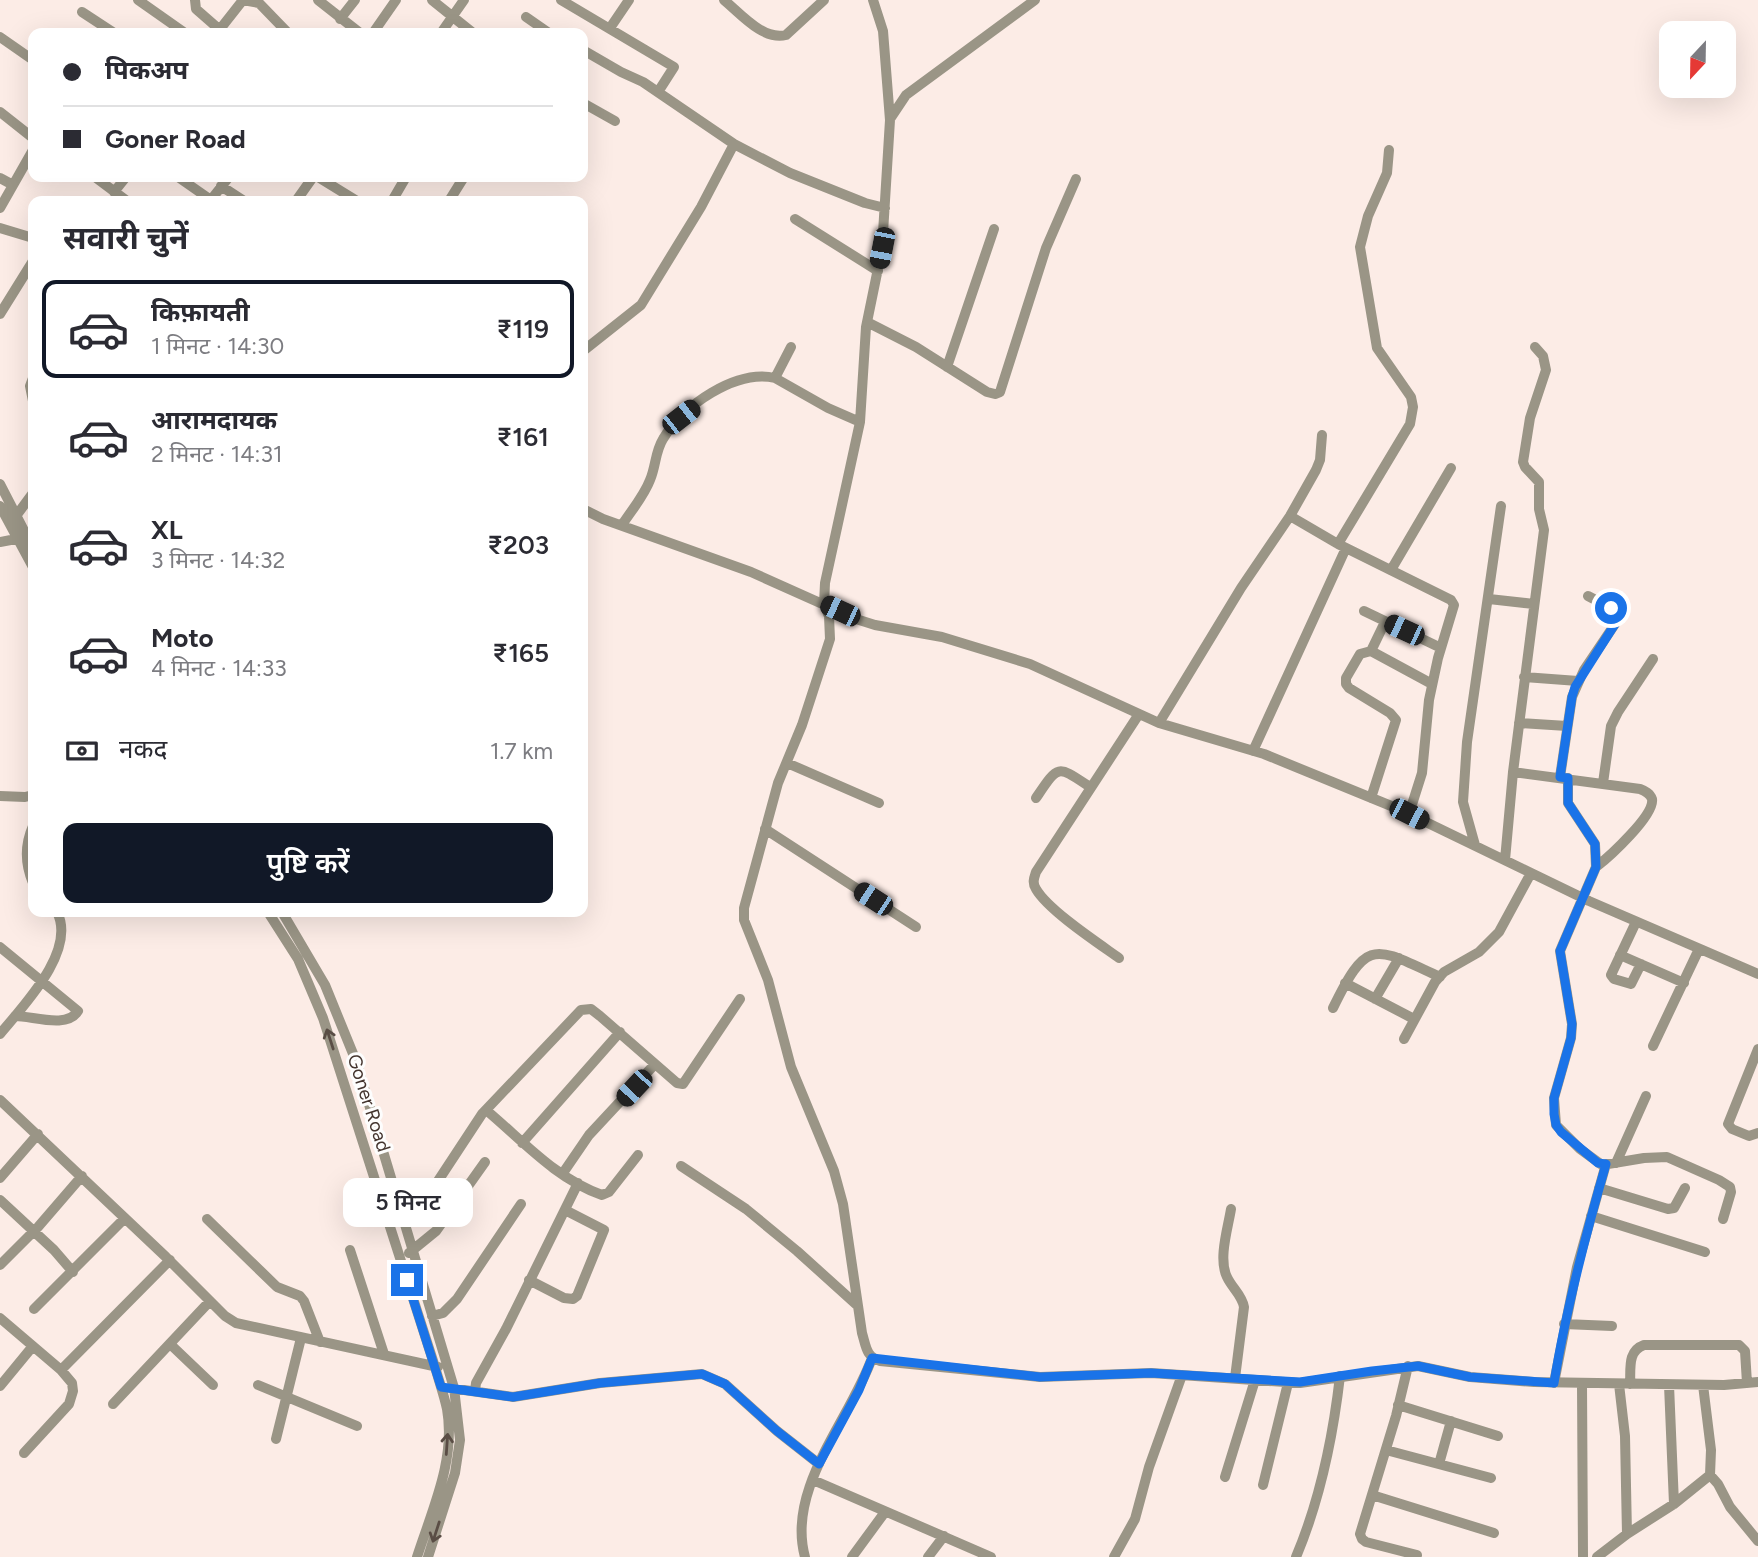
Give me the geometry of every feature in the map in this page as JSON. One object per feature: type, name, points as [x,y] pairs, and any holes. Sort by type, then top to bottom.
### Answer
[{"type":"street","points":[[138,0],[178,28]]},
{"type":"street","points":[[195,0],[196,9],[215,28]]},
{"type":"street","points":[[318,0],[353,28]]},
{"type":"street","points":[[341,19],[355,0]]},
{"type":"street","points":[[376,28],[396,0]]},
{"type":"street","points":[[432,0],[467,28]]},
{"type":"street","points":[[444,28],[464,0]]},
{"type":"street","points":[[561,0],[674,66],[657,92]]},
{"type":"street","points":[[610,28],[629,0]]},
{"type":"street","points":[[724,0],[762,31],[778,37],[786,35],[824,0]]},
{"type":"street","points":[[873,0],[883,31],[890,120],[885,208],[882,248],[867,322],[860,422],[825,583],[824,604],[829,617],[830,639],[765,829],[744,908],[744,920],[768,980],[791,1067],[834,1171],[843,1204],[862,1333],[868,1353],[872,1358],[1040,1377],[1151,1373],[1288,1382],[1408,1366],[1430,1367],[1470,1377],[1554,1383],[1582,1384],[1625,1384],[1669,1385],[1752,1383],[1745,1351],[1739,1345],[1644,1345],[1634,1349],[1631,1354],[1625,1384],[1627,1534]]},
{"type":"street","points":[[890,120],[906,95],[1035,0]]},
{"type":"street","points":[[220,28],[243,1],[251,1],[259,3],[283,28]]},
{"type":"street","points":[[82,12],[106,28]]},
{"type":"street","points":[[526,17],[542,28]]},
{"type":"street","points":[[0,37],[28,57]]},
{"type":"street","points":[[588,53],[657,92],[734,144],[790,173],[865,203],[885,208]]},
{"type":"street","points":[[588,106],[615,121]]},
{"type":"street","points":[[0,113],[28,134]]},
{"type":"street","points":[[588,347],[641,305],[701,207],[734,144]]},
{"type":"street","points":[[1253,751],[1342,546],[1413,416],[1411,397],[1377,348],[1360,255],[1362,235],[1387,173],[1389,150]]},
{"type":"street","points":[[0,208],[28,159]]},
{"type":"street","points":[[0,178],[13,185]]},
{"type":"street","points":[[867,322],[907,342],[987,392],[1000,392],[1046,248],[1076,179]]},
{"type":"street","points":[[101,182],[120,196]]},
{"type":"street","points":[[114,192],[122,182]]},
{"type":"street","points":[[185,182],[205,196]]},
{"type":"street","points":[[226,182],[239,196]]},
{"type":"street","points":[[326,182],[349,196]]},
{"type":"street","points":[[795,219],[877,271]]},
{"type":"street","points":[[0,228],[28,236]]},
{"type":"street","points":[[947,367],[994,229]]},
{"type":"street","points":[[0,314],[28,269]]},
{"type":"street","points":[[775,378],[791,347]]},
{"type":"street","points":[[1505,860],[1524,677],[1544,530],[1539,509],[1539,482],[1523,461],[1530,418],[1546,370],[1544,356],[1535,347]]},
{"type":"street","points":[[622,526],[650,480],[662,441],[681,417],[725,384],[748,378],[775,378],[828,408],[860,422]]},
{"type":"street","points":[[1159,723],[1241,588],[1290,516],[1320,460],[1322,435]]},
{"type":"street","points":[[1391,570],[1451,468]]},
{"type":"street","points":[[0,484],[26,541]]},
{"type":"street","points":[[16,516],[28,500]]},
{"type":"street","points":[[0,506],[26,541]]},
{"type":"street","points":[[1475,845],[1463,802],[1467,742],[1501,506]]},
{"type":"street","points":[[588,511],[751,572],[875,625],[942,637],[1030,664],[1159,723],[1253,751],[1409,814],[1584,899],[1699,949],[1756,970]]},
{"type":"street","points":[[1290,516],[1342,546],[1451,600],[1454,605],[1432,684],[1422,773],[1409,814]]},
{"type":"street","points":[[0,542],[26,541]]},
{"type":"street","points":[[1588,596],[1611,608],[1617,618],[1578,681],[1567,726],[1564,778],[1568,803],[1595,844],[1596,867],[1584,899],[1562,941],[1560,951],[1572,1024],[1571,1038],[1554,1098],[1556,1125],[1598,1163],[1611,1164],[1656,1156],[1667,1157],[1719,1180],[1730,1187],[1731,1192],[1723,1219]]},
{"type":"street","points":[[1489,599],[1534,604]]},
{"type":"street","points":[[1364,611],[1441,648]]},
{"type":"street","points":[[1371,651],[1385,622]]},
{"type":"street","points":[[1371,798],[1396,720],[1390,713],[1346,684],[1360,654],[1371,651],[1432,684]]},
{"type":"street","points":[[1603,783],[1611,726],[1653,659]]},
{"type":"street","points":[[1524,677],[1578,681]]},
{"type":"street","points":[[1119,958],[1069,921],[1037,891],[1033,881],[1036,872],[1139,714]]},
{"type":"street","points":[[1519,723],[1567,726]]},
{"type":"street","points":[[787,763],[879,803]]},
{"type":"street","points":[[1036,798],[1057,770],[1066,771],[1090,787]]},
{"type":"street","points":[[1513,772],[1603,783],[1646,792],[1652,801],[1649,814],[1596,867]]},
{"type":"street","points":[[0,796],[28,796]]},
{"type":"street","points":[[765,829],[916,927]]},
{"type":"street","points":[[28,838],[28,861]]},
{"type":"street","points":[[1404,1039],[1440,977],[1490,943],[1499,932],[1531,873]]},
{"type":"street","points":[[0,1034],[54,963],[61,930],[58,917]]},
{"type":"street","name":"Goner Road","points":[[271,917],[298,959],[323,1018],[447,1410],[449,1438],[445,1471],[417,1557]]},
{"type":"street","name":"Goner Road","points":[[285,917],[325,985],[356,1061],[454,1388],[460,1440],[455,1473],[428,1557]]},
{"type":"street","points":[[1636,922],[1611,975],[1614,979],[1631,984],[1641,964]]},
{"type":"street","points":[[0,947],[78,1011],[77,1015],[63,1021],[15,1016]]},
{"type":"street","points":[[1653,1046],[1699,949]]},
{"type":"street","points":[[1333,1008],[1356,966],[1371,954],[1384,953],[1399,958],[1440,977]]},
{"type":"street","points":[[1619,955],[1684,983]]},
{"type":"street","points":[[1375,999],[1399,958]]},
{"type":"street","points":[[1345,983],[1415,1019]]},
{"type":"street","points":[[400,1210],[422,1201],[432,1190],[486,1110],[581,1010],[591,1009],[677,1083],[683,1084],[687,1082],[740,999]]},
{"type":"street","points":[[523,1143],[620,1032]]},
{"type":"street","points":[[1758,1049],[1728,1124],[1732,1129],[1749,1136],[1758,1133]]},
{"type":"street","points":[[339,1066],[356,1061]]},
{"type":"street","points":[[563,1173],[589,1135],[655,1064]]},
{"type":"street","points":[[1554,1383],[1564,1324],[1599,1188],[1646,1096]]},
{"type":"street","points":[[0,1100],[170,1260],[225,1316],[236,1323],[435,1367],[447,1365]]},
{"type":"street","points":[[486,1110],[533,1153],[578,1183],[602,1195],[609,1192],[638,1155]]},
{"type":"street","points":[[0,1178],[38,1134]]},
{"type":"street","points":[[400,1258],[436,1231],[485,1162]]},
{"type":"street","points":[[681,1167],[754,1216],[858,1306]]},
{"type":"street","points":[[0,1265],[82,1177]]},
{"type":"street","points":[[475,1391],[476,1383],[506,1329],[578,1183]]},
{"type":"street","points":[[1599,1188],[1668,1209],[1678,1204],[1685,1188]]},
{"type":"street","points":[[0,1200],[54,1250],[73,1272]]},
{"type":"street","points":[[432,1316],[443,1313],[457,1299],[521,1204]]},
{"type":"street","points":[[1231,1209],[1224,1265],[1227,1278],[1244,1307],[1235,1378]]},
{"type":"street","points":[[528,1280],[564,1298],[573,1299],[577,1296],[604,1230],[565,1210]]},
{"type":"street","points":[[1591,1216],[1705,1252]]},
{"type":"street","points":[[34,1309],[125,1218]]},
{"type":"street","points":[[206,1220],[277,1287],[300,1296],[320,1342]]},
{"type":"street","points":[[350,1250],[384,1354]]},
{"type":"street","points":[[61,1370],[170,1260]]},
{"type":"street","points":[[113,1404],[210,1301]]},
{"type":"street","points":[[0,1318],[61,1370],[72,1383],[73,1391],[69,1404],[24,1453]]},
{"type":"street","points":[[1564,1324],[1612,1326]]},
{"type":"street","points":[[276,1439],[301,1338]]},
{"type":"street","points":[[170,1344],[214,1385]]},
{"type":"street","points":[[0,1386],[33,1346]]},
{"type":"street","points":[[803,1556],[800,1528],[813,1480],[859,1390],[872,1358]]},
{"type":"street","points":[[1408,1366],[1360,1534],[1362,1539],[1417,1555]]},
{"type":"street","points":[[441,1387],[513,1397],[600,1383],[702,1374],[725,1384],[819,1464]]},
{"type":"street","points":[[1114,1557],[1135,1520],[1149,1467],[1182,1375]]},
{"type":"street","points":[[1296,1557],[1310,1520],[1333,1435],[1340,1376]]},
{"type":"street","points":[[1225,1477],[1255,1380]]},
{"type":"street","points":[[1263,1485],[1288,1382]]},
{"type":"street","points":[[1582,1384],[1583,1557]]},
{"type":"street","points":[[258,1385],[357,1426]]},
{"type":"street","points":[[1669,1385],[1674,1504]]},
{"type":"street","points":[[1703,1385],[1711,1450],[1710,1475],[1730,1507],[1758,1541]]},
{"type":"street","points":[[1398,1405],[1498,1436]]},
{"type":"street","points":[[1438,1464],[1451,1421]]},
{"type":"street","points":[[1386,1450],[1491,1478]]},
{"type":"street","points":[[1597,1557],[1674,1504],[1710,1475]]},
{"type":"street","points":[[813,1480],[991,1557]]},
{"type":"street","points":[[1372,1495],[1494,1533]]},
{"type":"street","points":[[852,1557],[885,1512]]},
{"type":"street","points":[[928,1557],[944,1536]]},
{"type":"route","points":[[407,1280],[441,1387],[513,1397],[600,1383],[702,1374],[725,1384],[819,1464],[859,1390],[872,1358],[1040,1377],[1151,1373],[1300,1382],[1418,1366],[1470,1377],[1554,1383],[1577,1267],[1606,1164],[1598,1163],[1561,1132],[1556,1125],[1554,1114],[1554,1098],[1571,1038],[1572,1024],[1560,951],[1562,941],[1584,899],[1596,867],[1597,856],[1589,833],[1568,803],[1568,778],[1560,777],[1575,687],[1615,624],[1617,618],[1611,608]]}]
